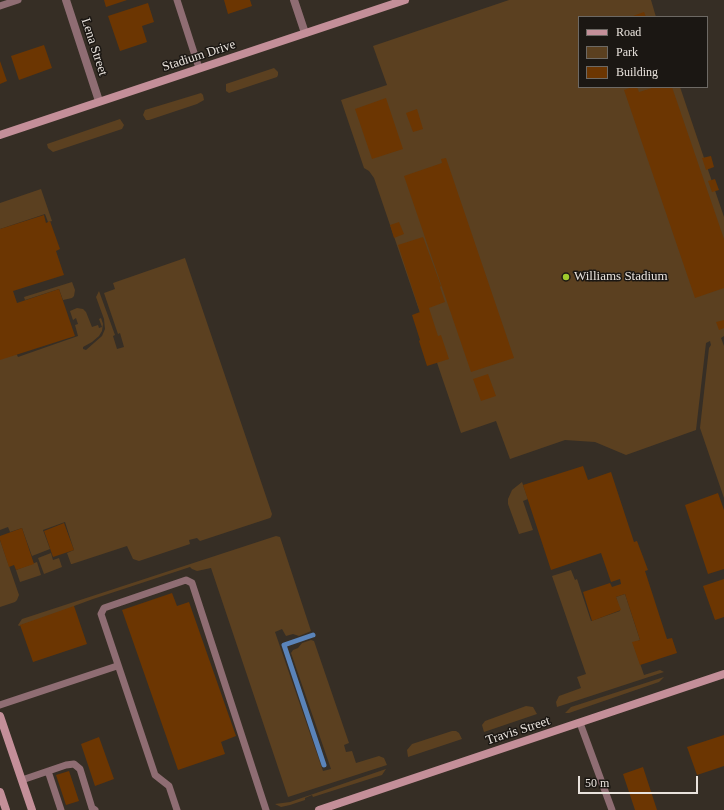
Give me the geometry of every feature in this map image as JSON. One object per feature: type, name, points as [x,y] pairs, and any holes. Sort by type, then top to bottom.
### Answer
[{"type":"street","name":"Lena Street","points":[[66,0],[99,102]]},
{"type":"street","points":[[294,0],[305,33]]},
{"type":"street","name":"Stadium Drive","points":[[0,135],[404,0]]},
{"type":"street","name":"Travis Street","points":[[319,810],[724,674]]},
{"type":"street","points":[[0,716],[32,810]]},
{"type":"street","points":[[0,792],[6,810]]},
{"type":"lane","points":[[0,6],[18,0]]},
{"type":"lane","points":[[177,0],[199,68]]},
{"type":"lane","points":[[177,810],[169,786],[155,775],[101,614],[104,608],[186,580],[192,583],[266,810]]},
{"type":"lane","points":[[0,705],[118,666]]},
{"type":"lane","points":[[580,723],[612,810]]},
{"type":"lane","points":[[22,780],[66,765],[74,764],[80,769],[91,809]]},
{"type":"lane","points":[[48,771],[61,810]]},
{"type":"green space","name":"Williams Stadium","points":[[509,0],[651,0],[656,16],[578,16],[578,88],[680,88],[724,217],[724,336],[721,338],[724,346],[724,498],[700,428],[709,348],[711,345],[710,341],[706,343],[696,430],[626,455],[595,442],[565,440],[510,459],[496,421],[461,433],[374,178],[369,171],[364,168],[341,100],[387,85],[373,46]]},
{"type":"green space","points":[[274,68],[278,72],[277,77],[229,93],[226,91],[226,84]]},
{"type":"green space","points":[[201,93],[204,100],[197,104],[149,120],[146,120],[143,115],[145,110]]},
{"type":"green space","points":[[120,119],[124,125],[122,129],[53,152],[48,148],[47,144]]},
{"type":"green space","points":[[41,189],[52,221],[48,222],[45,214],[0,229],[0,203]]},
{"type":"green space","points":[[185,258],[272,514],[271,517],[200,541],[197,538],[189,540],[190,544],[139,561],[133,559],[127,546],[72,564],[67,553],[74,550],[65,522],[43,530],[50,549],[32,556],[22,528],[10,532],[8,527],[0,530],[0,359],[16,353],[18,357],[78,336],[75,325],[78,324],[76,318],[73,320],[70,311],[77,308],[83,309],[86,312],[92,327],[98,325],[99,328],[102,327],[99,319],[101,318],[103,324],[102,331],[99,336],[83,347],[83,349],[86,350],[102,336],[105,329],[104,319],[96,297],[99,291],[115,335],[113,336],[117,349],[124,347],[104,293],[115,289],[113,283]]},
{"type":"green space","points":[[72,282],[75,290],[72,298],[63,300],[59,289],[25,300],[24,297]]},
{"type":"green space","points":[[522,482],[528,499],[523,501],[533,530],[519,534],[508,504],[508,499],[512,490]]},
{"type":"green space","points":[[276,536],[280,537],[311,631],[299,636],[293,634],[286,636],[282,629],[275,632],[323,771],[331,769],[291,653],[302,643],[311,640],[314,641],[349,743],[344,745],[346,752],[352,751],[356,763],[379,756],[384,758],[387,765],[288,797],[211,568],[197,571],[190,567],[93,599],[74,606],[74,608],[19,626],[18,625],[22,619]]},
{"type":"green space","points":[[0,540],[19,595],[15,602],[0,607]]},
{"type":"green space","points":[[51,553],[53,560],[59,558],[62,567],[44,574],[38,558]]},
{"type":"green space","points":[[37,562],[41,575],[20,582],[16,570]]},
{"type":"green space","points":[[571,570],[575,580],[577,579],[591,621],[620,611],[616,597],[625,594],[640,640],[633,643],[644,675],[660,670],[664,672],[557,707],[556,702],[559,696],[581,688],[577,677],[586,674],[552,576]]},
{"type":"green space","points":[[664,677],[659,682],[569,713],[565,713],[571,707]]},
{"type":"green space","points":[[526,706],[533,707],[537,714],[484,732],[482,725],[485,721]]},
{"type":"green space","points":[[452,731],[459,733],[462,739],[408,757],[407,750],[412,744]]},
{"type":"green space","points":[[386,769],[382,775],[313,797],[312,795],[305,798],[305,800],[290,805],[281,807],[275,804],[290,802]]},
{"type":"building","points":[[104,0],[127,0],[106,7]]},
{"type":"building","points":[[224,0],[250,0],[252,6],[228,14]]},
{"type":"building","points":[[148,3],[154,22],[142,26],[147,42],[120,51],[108,16]]},
{"type":"building","points":[[644,12],[646,16],[633,16]]},
{"type":"building","points":[[44,45],[52,68],[19,80],[11,56]]},
{"type":"building","points":[[0,61],[7,81],[0,84]]},
{"type":"building","points":[[637,88],[639,92],[652,88],[672,88],[724,239],[724,288],[695,298],[624,90]]},
{"type":"building","points":[[386,98],[403,149],[372,159],[355,109]]},
{"type":"building","points":[[417,109],[423,129],[413,132],[406,113]]},
{"type":"building","points":[[711,156],[714,167],[706,170],[702,158]]},
{"type":"building","points":[[446,158],[514,358],[471,372],[404,176],[442,163],[441,159]]},
{"type":"building","points":[[715,179],[719,190],[712,192],[708,181]]},
{"type":"building","points":[[44,215],[46,223],[50,221],[60,249],[56,251],[64,275],[13,291],[17,303],[59,289],[75,336],[0,360],[0,229]]},
{"type":"building","points":[[399,222],[404,234],[394,238],[390,225]]},
{"type":"building","points":[[423,237],[441,286],[440,287],[445,302],[429,308],[438,336],[441,335],[449,359],[427,366],[412,315],[420,312],[398,245]]},
{"type":"building","points":[[724,320],[724,328],[719,330],[716,322]]},
{"type":"building","points":[[488,374],[496,396],[481,401],[473,379]]},
{"type":"building","points":[[583,466],[588,480],[611,472],[634,542],[637,541],[648,570],[645,571],[667,639],[672,638],[677,653],[640,665],[632,642],[640,640],[625,594],[616,597],[621,610],[592,621],[583,592],[610,583],[612,587],[621,584],[620,579],[611,582],[601,553],[551,570],[523,485]]},
{"type":"building","points":[[718,493],[724,510],[724,569],[708,574],[685,505]]},
{"type":"building","points":[[64,523],[74,550],[53,557],[44,531]]},
{"type":"building","points":[[22,528],[34,564],[16,570],[14,565],[9,567],[0,536]]},
{"type":"building","points":[[724,579],[724,617],[715,620],[703,586]]},
{"type":"building","points":[[172,593],[177,606],[189,602],[236,736],[221,742],[225,754],[178,770],[122,610]]},
{"type":"building","points":[[74,606],[87,644],[33,662],[20,625]]},
{"type":"building","points":[[724,735],[724,766],[697,775],[687,747]]},
{"type":"building","points":[[99,737],[114,779],[95,786],[81,744]]},
{"type":"building","points":[[643,767],[657,810],[635,810],[623,774]]},
{"type":"building","points":[[69,771],[79,801],[66,805],[56,775]]},
{"type":"waterway","points":[[313,635],[284,645],[324,765]]},
{"type":"place","name":"Williams Stadium","points":[[566,277]]}]
